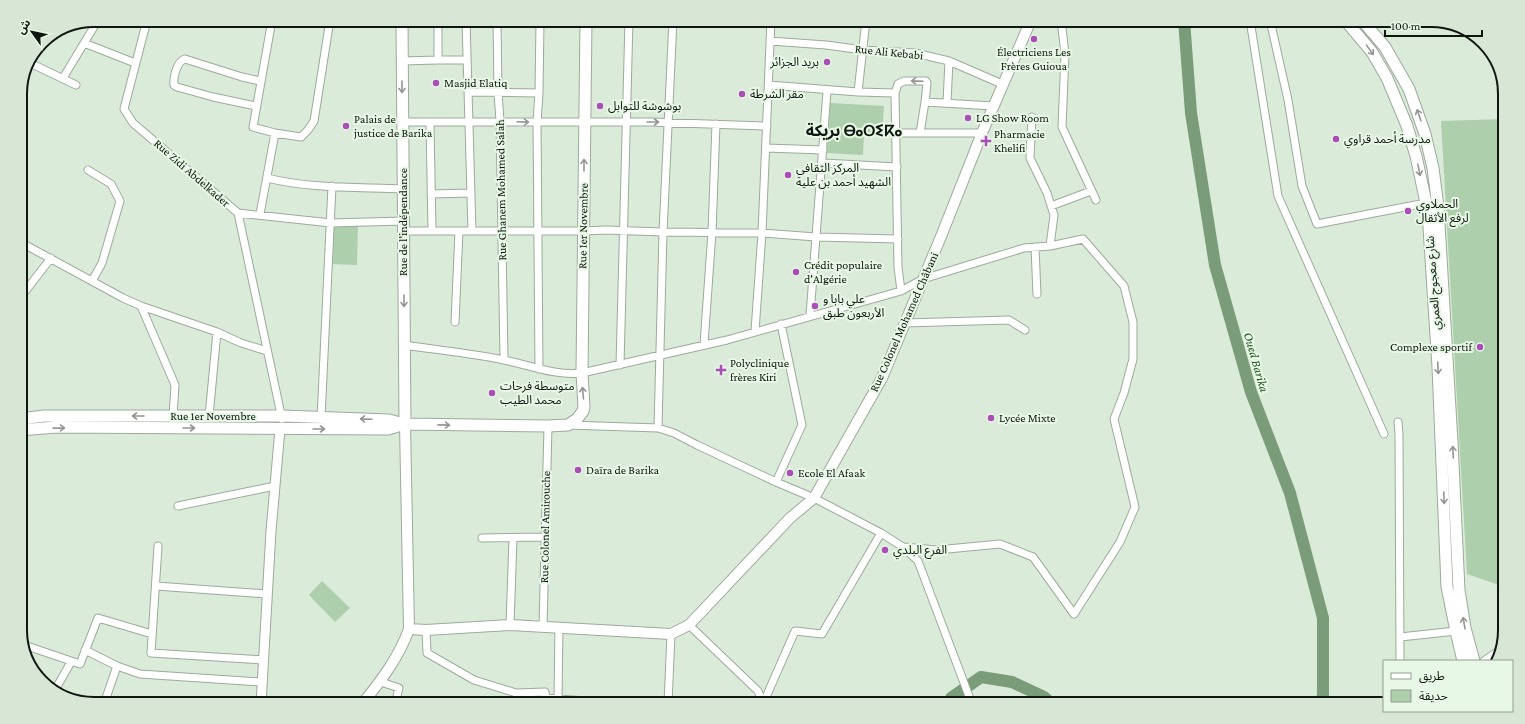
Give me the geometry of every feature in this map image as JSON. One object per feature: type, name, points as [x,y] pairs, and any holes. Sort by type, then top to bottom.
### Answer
[{"type":"main road","name":"Rue de l'indépendance","points":[[402,27],[405,424]]},
{"type":"main road","name":"Rue 1er Novembre","points":[[568,425],[577,419],[584,407],[582,373],[586,27]]},
{"type":"main road","name":"Rue Colonel Mohamed Châbani","points":[[671,634],[688,625],[790,518],[814,498],[882,378],[1002,84],[1027,27]]},
{"type":"main road","name":"شارع معجوج العمري","points":[[1351,27],[1372,52],[1387,78],[1407,126],[1416,156],[1428,212],[1438,368],[1448,587],[1463,660]]},
{"type":"main road","name":"شارع معجوج العمري","points":[[1368,27],[1385,47],[1409,89],[1425,134],[1433,168],[1438,207],[1459,590],[1464,628],[1474,660]]},
{"type":"main road","name":"Rue 1er Novembre","points":[[27,418],[44,416],[283,416],[389,420],[405,424]]},
{"type":"main road","points":[[368,697],[381,682],[404,645],[409,629],[405,424]]},
{"type":"main road","points":[[27,430],[56,428],[388,429],[405,424],[568,425]]},
{"type":"main road","points":[[409,629],[426,630],[510,625],[671,634]]},
{"type":"street","points":[[63,78],[94,27]]},
{"type":"street","name":"Rue Zidi Abdelkader","points":[[145,27],[124,109],[133,122],[238,213],[267,351],[283,416],[280,429]]},
{"type":"street","points":[[271,27],[253,127],[275,133],[301,137],[314,121],[329,27]]},
{"type":"street","points":[[438,27],[438,60]]},
{"type":"street","points":[[466,27],[466,60],[470,122],[472,231]]},
{"type":"street","name":"Rue Ghanem Mohamed Salah","points":[[497,27],[504,359]]},
{"type":"street","points":[[539,368],[537,122],[540,27]]},
{"type":"street","points":[[620,365],[629,27]]},
{"type":"street","points":[[658,428],[663,232],[673,27]]},
{"type":"street","points":[[755,331],[762,233],[771,27]]},
{"type":"street","points":[[858,92],[865,27]]},
{"type":"street","points":[[1062,27],[1065,54],[1062,127],[1096,200]]},
{"type":"street","points":[[1251,27],[1278,196],[1384,434]]},
{"type":"street","points":[[1272,27],[1288,100],[1302,186],[1317,224],[1426,203]]},
{"type":"street","name":"Rue Ali Kebabi","points":[[770,41],[826,45],[863,50],[915,53],[949,61],[1002,84]]},
{"type":"street","points":[[84,43],[135,63]]},
{"type":"street","points":[[256,106],[213,97],[177,87],[174,85],[174,79],[179,63],[185,60],[242,78],[260,81]]},
{"type":"street","points":[[402,61],[466,60]]},
{"type":"street","points":[[946,102],[949,61]]},
{"type":"street","points":[[34,65],[76,85]]},
{"type":"street","points":[[901,291],[898,239],[895,93],[898,84],[902,81],[926,81],[927,83],[920,133]]},
{"type":"street","points":[[768,85],[827,91],[895,93]]},
{"type":"street","points":[[810,315],[827,91]]},
{"type":"street","points":[[468,92],[539,93]]},
{"type":"street","points":[[925,102],[946,102],[994,106]]},
{"type":"street","points":[[1032,117],[1030,158],[1047,193],[1054,215],[1050,246]]},
{"type":"street","points":[[403,122],[584,121],[626,123],[669,122],[767,126]]},
{"type":"street","points":[[430,123],[432,232]]},
{"type":"street","points":[[704,344],[712,232],[716,124]]},
{"type":"street","points":[[260,214],[275,133]]},
{"type":"street","points":[[896,133],[982,133]]},
{"type":"street","points":[[766,148],[823,150]]},
{"type":"street","points":[[822,163],[897,167]]},
{"type":"street","points":[[88,170],[111,184],[120,201],[102,263],[92,281]]},
{"type":"street","points":[[267,178],[285,182],[332,186],[403,189]]},
{"type":"street","points":[[321,418],[332,186]]},
{"type":"street","points":[[1051,206],[1091,191]]},
{"type":"street","points":[[431,194],[471,193]]},
{"type":"street","points":[[238,213],[260,214],[331,223],[403,226],[432,232],[584,232],[604,230],[762,233],[816,237],[898,239]]},
{"type":"street","points":[[455,322],[459,231]]},
{"type":"street","points":[[404,345],[504,359],[559,374],[582,373],[704,344],[727,340],[810,315],[901,291],[923,279],[1024,248],[1050,246],[1083,239],[1124,286],[1133,322],[1133,359],[1124,393],[1114,420],[1135,507],[1120,542],[1074,614],[1033,558],[1000,544],[937,550],[904,548]]},
{"type":"street","points":[[27,246],[122,298],[217,332],[241,343],[267,351]]},
{"type":"street","points":[[1035,247],[1037,294]]},
{"type":"street","points":[[27,289],[51,258]]},
{"type":"street","points":[[141,306],[175,385],[174,416]]},
{"type":"street","points":[[905,323],[1009,320],[1025,330]]},
{"type":"street","points":[[776,482],[802,425],[781,324]]},
{"type":"street","points":[[209,416],[217,332]]},
{"type":"street","points":[[1398,422],[1400,434],[1400,660]]},
{"type":"street","points":[[568,425],[658,428],[674,433],[776,482],[814,498],[881,533],[904,548],[918,562],[969,697]]},
{"type":"street","name":"Rue Colonel Amirouche","points":[[543,627],[548,426]]},
{"type":"street","points":[[261,697],[267,594],[280,429]]},
{"type":"street","points":[[178,506],[275,486]]},
{"type":"street","points":[[766,697],[795,631],[822,634],[881,533]]},
{"type":"street","points":[[482,538],[545,537]]},
{"type":"street","points":[[510,625],[513,538]]},
{"type":"street","points":[[158,546],[151,652],[264,660]]},
{"type":"street","points":[[156,586],[267,594]]},
{"type":"street","points":[[29,647],[80,664],[98,618],[152,634]]},
{"type":"street","points":[[688,625],[758,691],[760,697]]},
{"type":"street","points":[[558,697],[559,627]]},
{"type":"street","points":[[426,630],[427,653],[474,680],[516,693],[545,692],[546,697]]},
{"type":"street","points":[[1400,637],[1456,631]]},
{"type":"street","points":[[668,697],[671,634]]},
{"type":"street","points":[[85,650],[117,666],[140,674],[261,682]]},
{"type":"street","points":[[57,686],[71,662]]},
{"type":"street","points":[[106,697],[117,666]]},
{"type":"street","points":[[381,682],[399,688],[397,697]]},
{"type":"green space","points":[[830,103],[884,106],[882,135],[864,135],[863,155],[827,153]]},
{"type":"green space","name":"Complexe sportif","points":[[1498,119],[1498,585],[1467,574],[1441,121]]},
{"type":"green space","points":[[334,221],[358,222],[357,265],[333,264]]},
{"type":"green space","points":[[322,581],[350,608],[335,622],[309,595]]},
{"type":"waterway","name":"Oued Barika","points":[[1185,27],[1191,113],[1215,265],[1251,392],[1290,493],[1323,618],[1322,697]]},
{"type":"waterway","name":"Oued Barika","points":[[952,697],[981,677],[1012,682],[1044,697]]},
{"type":"place","name":"Électriciens Les Frères Guioua","points":[[1034,39]]},
{"type":"place","name":"بريد الجزائر","points":[[827,62]]},
{"type":"place","name":"Masjid Elatiq","points":[[436,83]]},
{"type":"place","name":"مقر الشرطة","points":[[742,94]]},
{"type":"place","name":"بوشوشة للتوابل","points":[[600,106]]},
{"type":"place","name":"LG Show Room","points":[[968,118]]},
{"type":"place","name":"Palais de justice de Barika","points":[[346,126]]},
{"type":"place","name":"مدرسة أحمد قراوي","points":[[1336,139]]},
{"type":"place","name":"Pharmacie Khelifi","points":[[986,141]]},
{"type":"place","name":"المركز الثقافي الشهيد أحمد بن علية","points":[[788,175]]},
{"type":"place","name":"الحملاوي لرفع الأثقال","points":[[1408,211]]},
{"type":"place","name":"Crédit populaire d'Algérie","points":[[796,272]]},
{"type":"place","name":"علي بابا و الأربعون طبق","points":[[815,306]]},
{"type":"place","name":"Complexe sportif","points":[[1480,347]]},
{"type":"place","name":"Polyclinique frères Kiri","points":[[721,370]]},
{"type":"place","name":"متوسطة فرحات محمد الطيب","points":[[492,393]]},
{"type":"place","name":"Lycée Mixte","points":[[991,418]]},
{"type":"place","name":"Daïra de Barika","points":[[578,470]]},
{"type":"place","name":"Ecole El Afaak","points":[[790,473]]},
{"type":"place","name":"الفرع البلدي","points":[[885,550]]},
{"type":"district","name":"بريكة ⴱⴰⵔⵉⴽⴰ","points":[[854,130]]}]
